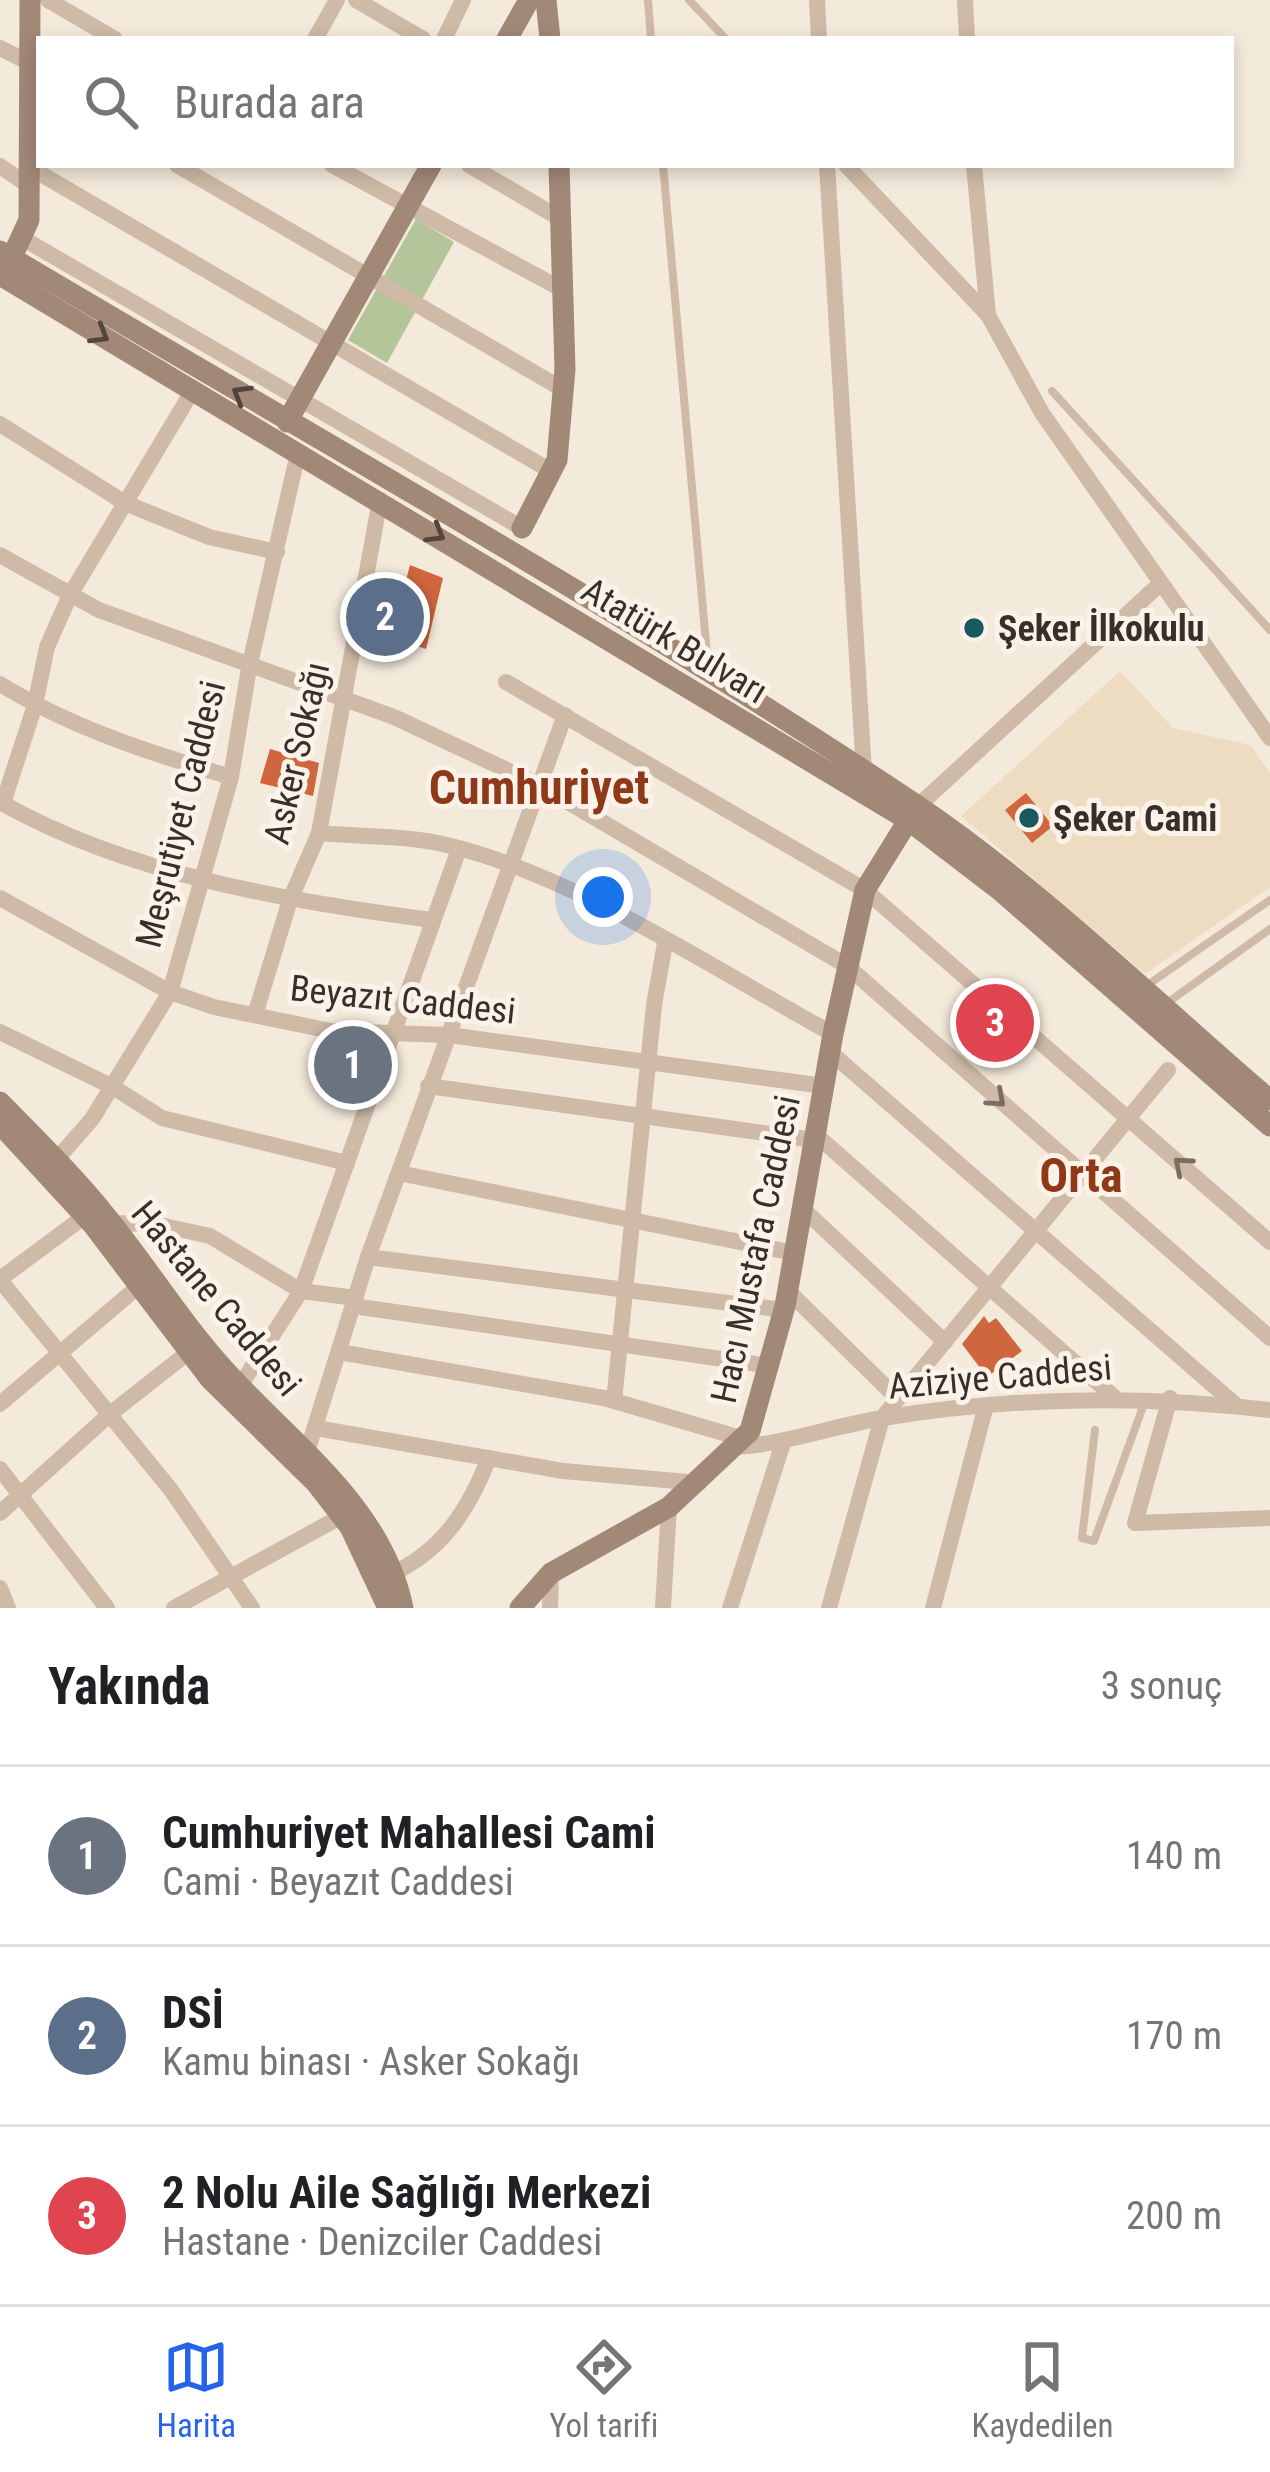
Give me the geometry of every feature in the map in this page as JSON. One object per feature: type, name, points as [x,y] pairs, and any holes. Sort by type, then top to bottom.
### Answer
[{"type":"main road","points":[[7,260],[28,220],[33,77],[30,0]]},
{"type":"main road","points":[[508,36],[529,0]]},
{"type":"main road","points":[[546,0],[550,36]]},
{"type":"main road","points":[[287,422],[429,168]]},
{"type":"main road","points":[[522,528],[557,460],[563,390],[559,168]]},
{"type":"main road","name":"Atatürk Bulvarı","points":[[7,260],[193,390],[913,813],[1011,878],[1161,1008],[1267,1111]]},
{"type":"main road","name":"Atatürk Bulvarı","points":[[7,260],[709,674],[864,772],[1267,1111]]},
{"type":"main road","name":"Hacı Mustafa Caddesi","points":[[520,1608],[550,1573],[669,1507],[741,1443],[770,1366],[786,1300],[847,965],[866,890],[913,813]]},
{"type":"main road","name":"Hastane Caddesi","points":[[0,1102],[111,1223],[240,1386],[307,1452],[363,1518],[392,1574],[403,1608]]},
{"type":"main road","name":"Hastane Caddesi","points":[[3,1131],[85,1216],[190,1352],[342,1516],[388,1608]]},
{"type":"street","points":[[48,0],[111,36]]},
{"type":"street","points":[[317,36],[337,0]]},
{"type":"street","points":[[356,0],[418,36]]},
{"type":"street","points":[[445,36],[463,0]]},
{"type":"street","points":[[817,0],[819,36]]},
{"type":"street","points":[[965,0],[968,36]]},
{"type":"street","points":[[0,48],[33,77]]},
{"type":"street","points":[[0,166],[29,176],[331,342],[551,471]]},
{"type":"street","points":[[182,168],[563,390]]},
{"type":"street","points":[[337,168],[563,290]]},
{"type":"street","points":[[474,168],[561,219]]},
{"type":"street","points":[[827,168],[864,772]]},
{"type":"street","points":[[849,168],[988,315],[1042,413],[1270,738]]},
{"type":"street","points":[[974,168],[988,315]]},
{"type":"street","points":[[7,260],[299,400],[522,528]]},
{"type":"street","points":[[193,390],[70,595],[47,647],[35,705],[1,802],[47,828],[202,880],[290,900],[432,920]]},
{"type":"street","points":[[0,424],[125,503],[208,537],[277,552]]},
{"type":"street","name":"Meşrutiyet Caddesi","points":[[56,1160],[113,1087],[170,992],[231,777],[249,668],[298,453]]},
{"type":"street","name":"Asker Sokağı","points":[[255,1015],[290,900],[319,833],[380,500]]},
{"type":"street","points":[[0,555],[70,595],[167,639],[346,699],[542,786],[847,965],[1270,1338]]},
{"type":"street","points":[[913,813],[1161,583]]},
{"type":"street","points":[[506,682],[866,890],[1270,1242]]},
{"type":"street","points":[[0,684],[35,705],[138,750],[231,777]]},
{"type":"street","points":[[307,1452],[368,1257],[565,715]]},
{"type":"street","points":[[319,833],[458,849],[512,867],[598,904],[832,1043],[1036,1231],[1237,1406]]},
{"type":"street","points":[[240,1386],[301,1291],[458,849]]},
{"type":"street","name":"Beyazıt Caddesi","points":[[0,898],[170,992],[255,1015],[331,1030],[449,1035],[824,1086]]},
{"type":"street","points":[[614,1402],[665,943]]},
{"type":"street","points":[[0,1032],[113,1087],[162,1118],[347,1163]]},
{"type":"street","points":[[829,1608],[882,1418],[1168,1070]]},
{"type":"street","points":[[428,1086],[815,1137],[1114,1397]]},
{"type":"street","points":[[399,1173],[794,1253]]},
{"type":"street","points":[[802,1208],[945,1342]]},
{"type":"street","points":[[85,1216],[0,1280],[110,1414],[252,1608]]},
{"type":"street","points":[[111,1223],[155,1224],[210,1236],[301,1291],[770,1366]]},
{"type":"street","points":[[368,1257],[786,1300],[898,1399]]},
{"type":"street","points":[[0,1404],[140,1286]]},
{"type":"street","points":[[9,1502],[190,1352]]},
{"type":"street","points":[[339,1352],[614,1402],[741,1443]]},
{"type":"street","name":"Aziziye Caddesi","points":[[741,1443],[783,1443],[882,1418],[1114,1397],[1170,1398],[1270,1410]]},
{"type":"street","points":[[1170,1398],[1136,1522],[1270,1518]]},
{"type":"street","points":[[933,1608],[985,1409]]},
{"type":"street","points":[[316,1428],[563,1471],[699,1483]]},
{"type":"street","points":[[730,1608],[783,1443]]},
{"type":"street","points":[[392,1574],[438,1544],[477,1489],[489,1458]]},
{"type":"street","points":[[0,1468],[9,1502],[107,1608]]},
{"type":"street","points":[[663,1608],[669,1507]]},
{"type":"street","points":[[174,1608],[342,1516]]},
{"type":"street","points":[[550,1573],[550,1608]]},
{"type":"street","points":[[0,1588],[8,1608]]},
{"type":"lane","points":[[648,0],[651,36]]},
{"type":"lane","points":[[689,0],[723,36]]},
{"type":"lane","points":[[663,168],[709,674]]},
{"type":"lane","points":[[1052,391],[1270,630]]},
{"type":"lane","points":[[1140,990],[1270,900]]},
{"type":"lane","points":[[1161,1008],[1270,929]]},
{"type":"lane","points":[[1095,1430],[1082,1538],[1094,1540],[1146,1397]]},
{"type":"green space","points":[[416,219],[454,242],[387,363],[348,340]]},
{"type":"shaded area","points":[[1120,671],[1173,728],[1251,745],[1270,773],[1270,887],[1145,974],[961,816]]},
{"type":"building","points":[[410,565],[443,578],[426,649],[369,630],[375,596],[400,603]]},
{"type":"building","points":[[270,749],[319,763],[313,796],[260,783]]},
{"type":"building","name":"Şeker Cami","points":[[1026,793],[1053,826],[1032,843],[1005,810]]},
{"type":"building","points":[[360,1047],[367,1069],[363,1078],[346,1084],[336,1054]]},
{"type":"building","points":[[984,1316],[989,1323],[996,1318],[1022,1351],[987,1377],[962,1344]]},
{"type":"place","name":"DSİ","points":[[385,617]]},
{"type":"place","name":"Şeker İlkokulu","points":[[974,628]]},
{"type":"place","name":"Şeker Cami","points":[[1029,818]]},
{"type":"place","name":"2 Nolu Aile Sağlığı Merkezi","points":[[995,1023]]},
{"type":"place","name":"Cumhuriyet Mahallesi Cami","points":[[353,1065]]},
{"type":"district","name":"Cumhuriyet","points":[[539,787]]},
{"type":"district","name":"Orta","points":[[1081,1175]]}]
